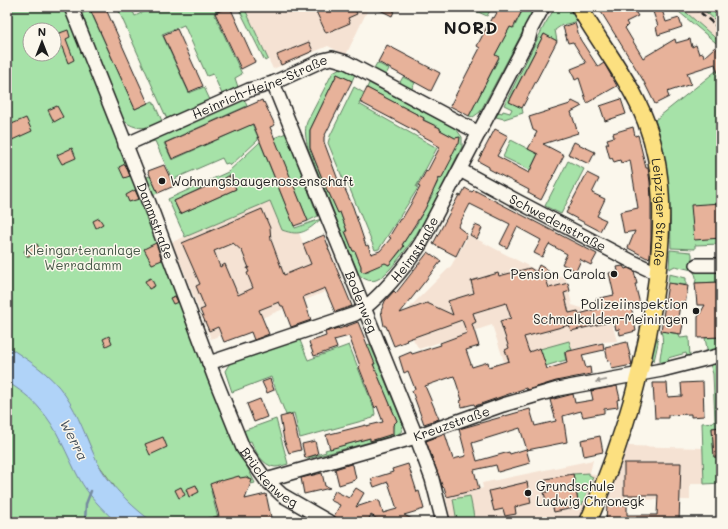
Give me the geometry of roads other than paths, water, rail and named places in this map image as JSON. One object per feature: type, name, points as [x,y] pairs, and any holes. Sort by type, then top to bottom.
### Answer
[{"type":"main road","name":"Leipziger Straße","points":[[580,7],[626,84],[647,124],[657,165],[661,198],[661,236],[658,271],[650,328],[640,374],[614,456],[588,522]]},
{"type":"street","name":"Dammstraße","points":[[71,7],[149,202],[238,436]]},
{"type":"street","name":"Heimstraße","points":[[530,37],[531,29],[543,7]]},
{"type":"street","name":"Heimstraße","points":[[210,363],[355,314],[365,309],[415,253],[530,37],[535,32],[550,7]]},
{"type":"street","name":"Heinrich-Heine-Straße","points":[[125,145],[249,90],[273,83],[323,60],[332,58],[346,62],[479,133]]},
{"type":"street","name":"Bodenweg","points":[[273,83],[416,436],[434,486],[444,522]]},
{"type":"street","name":"Schwedenstraße","points":[[460,170],[633,262],[650,270],[658,271]]},
{"type":"street","points":[[697,265],[721,265]]},
{"type":"street","name":"Kreuzstraße","points":[[266,480],[409,439],[503,405],[558,389],[662,370],[721,355]]},
{"type":"street","name":"Brückenweg","points":[[238,436],[243,448],[266,480],[282,495],[329,522]]},
{"type":"water","name":"Werra","points":[[7,346],[39,368],[59,387],[74,410],[100,468],[106,477],[129,502],[153,522],[116,522],[91,496],[79,478],[52,424],[29,397],[7,382]]},
{"type":"waterway","points":[[85,522],[86,504],[91,491]]},
{"type":"railway","points":[[694,7],[721,30]]},
{"type":"place","name":"Wohnungsbaugenossenschaft","points":[[162,181]]},
{"type":"place","name":"Pension Carola","points":[[614,274]]},
{"type":"place","name":"Polizeiinspektion Schmalkalden-Meiningen","points":[[696,311]]},
{"type":"place","name":"Grundschule Ludwig Chronegk","points":[[528,493]]},
{"type":"district","name":"NORD","points":[[471,28]]},
{"type":"park label","name":"Kleingartenanlage Werradamm","points":[[83,258]]}]
